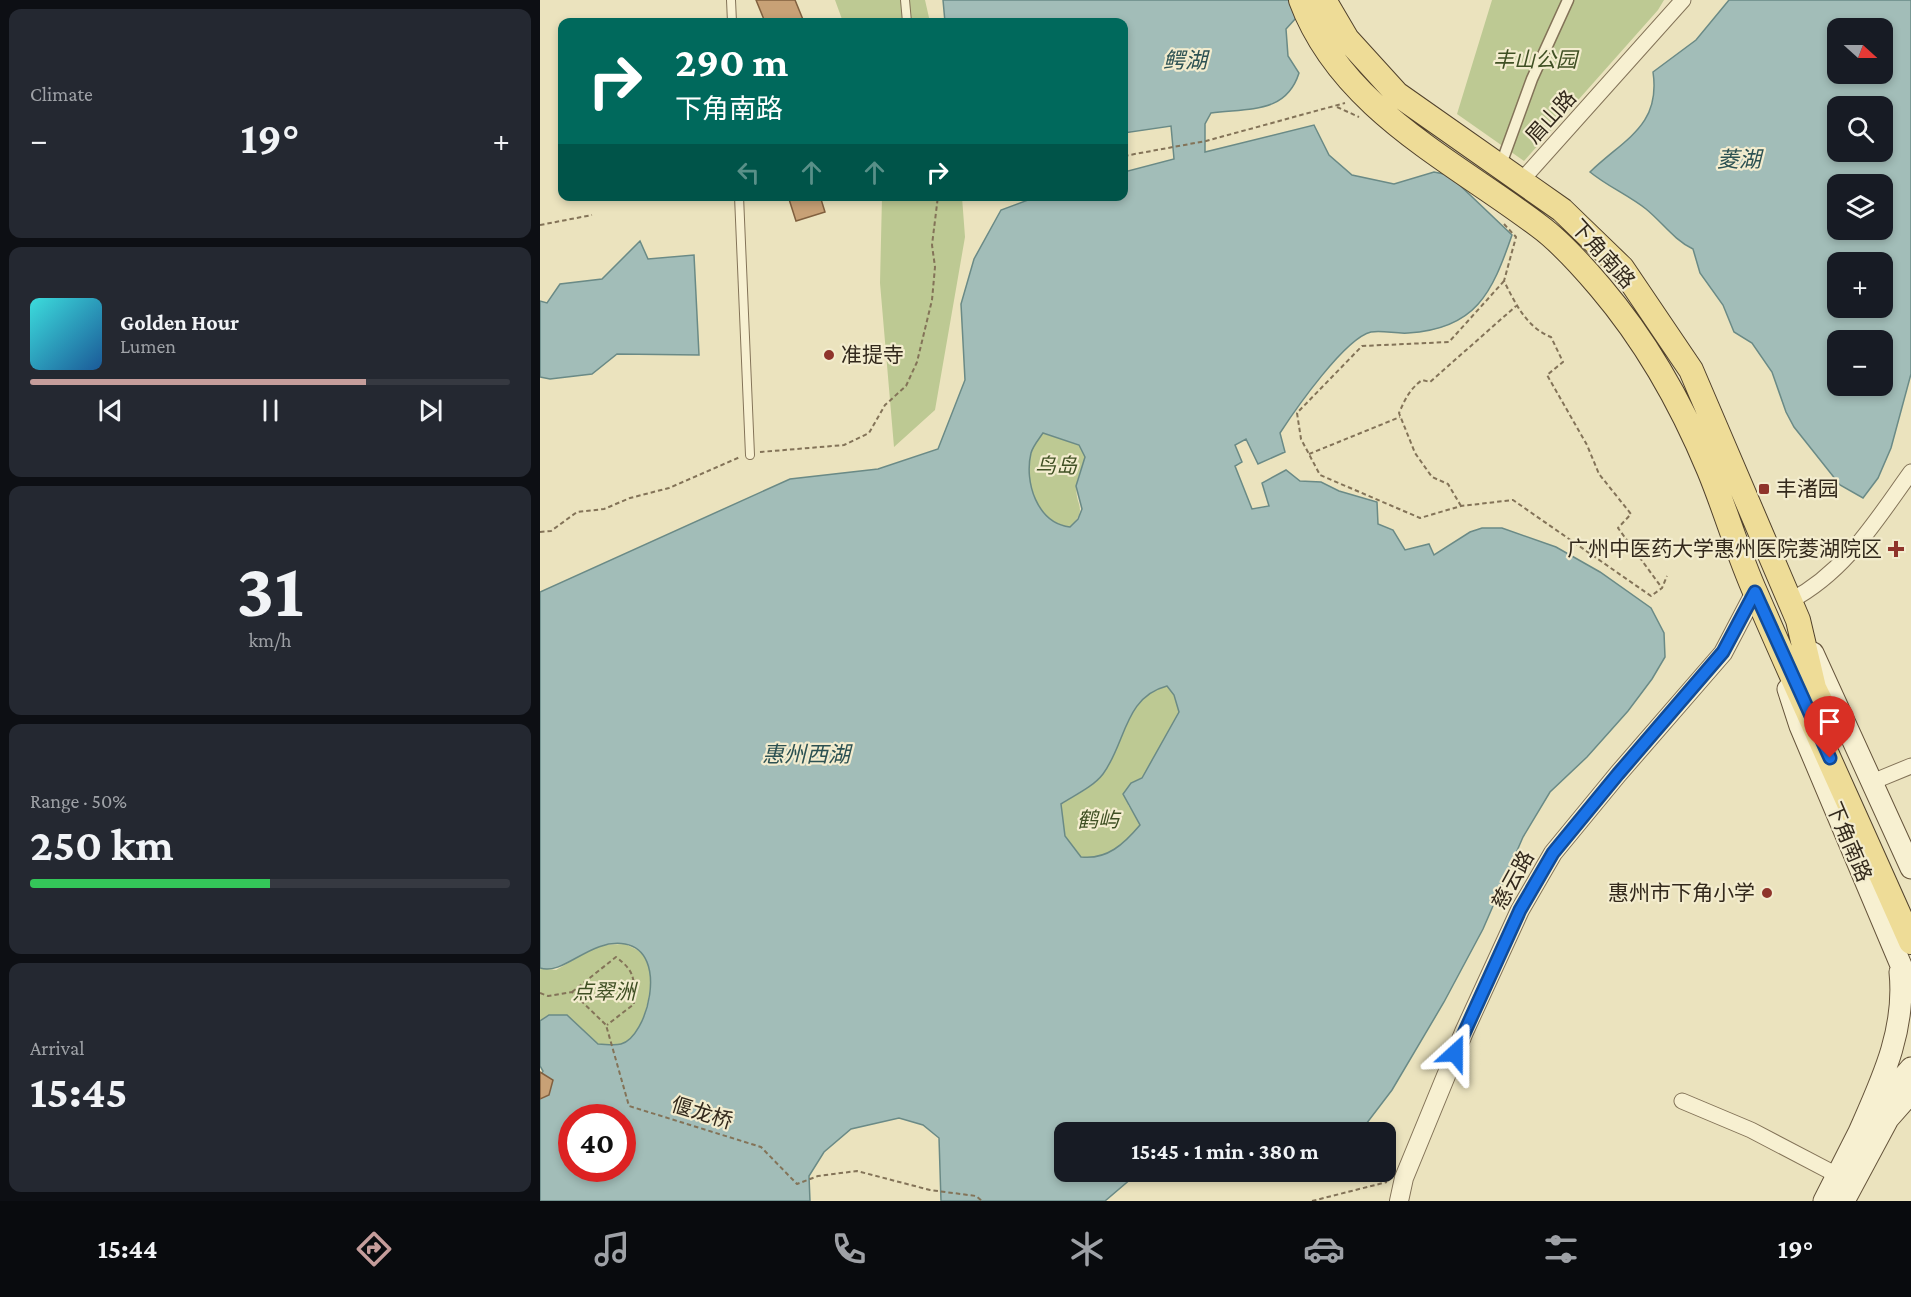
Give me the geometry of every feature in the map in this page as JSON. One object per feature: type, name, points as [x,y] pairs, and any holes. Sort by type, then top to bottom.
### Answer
[{"type":"main road","name":"下角南路","points":[[1301,0],[1308,20],[1329,56],[1362,95],[1483,187],[1541,227],[1600,288],[1670,386],[1709,470],[1755,592],[1800,726],[1905,951],[1911,989]]},
{"type":"main road","name":"下角南路","points":[[1324,0],[1347,39],[1397,94],[1562,210],[1622,268],[1691,370],[1794,610],[1911,868]]},
{"type":"main road","name":"下角南路","points":[[1755,592],[1808,692]]},
{"type":"main road","name":"下角南路","points":[[1794,610],[1808,692]]},
{"type":"main road","points":[[1808,692],[1911,907]]},
{"type":"main road","points":[[1808,692],[1905,951],[1897,1037],[1859,1132],[1824,1201]]},
{"type":"main road","points":[[1859,1132],[1872,1113],[1911,1068]]},
{"type":"main road","points":[[1844,1201],[1897,1106],[1911,1093]]},
{"type":"main road","points":[[1884,1127],[1911,1110]]},
{"type":"street","points":[[1500,167],[1532,80],[1568,0]]},
{"type":"street","name":"眉山路","points":[[1521,181],[1683,0]]},
{"type":"street","points":[[1794,610],[1839,567],[1911,472]]},
{"type":"street","name":"慈云路","points":[[1399,1201],[1404,1178],[1464,1032],[1520,910],[1553,853],[1723,652],[1755,592]]},
{"type":"street","points":[[1872,782],[1911,766]]},
{"type":"street","points":[[1682,1101],[1751,1130],[1837,1175]]},
{"type":"lane","points":[[731,0],[732,18]]},
{"type":"lane","points":[[905,0],[907,18]]},
{"type":"lane","points":[[740,201],[750,455]]},
{"type":"path","points":[[1128,155],[1206,141],[1337,106],[1362,95]]},
{"type":"path","points":[[1337,106],[1366,120]]},
{"type":"path","points":[[540,532],[551,531],[577,512],[604,509],[630,498],[669,488],[750,455],[844,445],[869,433],[885,405],[906,386],[922,345],[932,300],[935,267],[933,235],[937,201]]},
{"type":"path","points":[[540,225],[591,215]]},
{"type":"path","points":[[1502,222],[1516,237],[1504,281],[1449,342],[1362,346],[1298,413],[1301,439],[1320,475],[1420,518],[1461,506],[1513,500],[1651,596],[1662,588],[1667,576]]},
{"type":"path","points":[[1504,281],[1516,306],[1539,333],[1551,337],[1563,362],[1547,375],[1587,445],[1599,474],[1631,514],[1618,528],[1662,588]]},
{"type":"path","points":[[1461,506],[1448,484],[1432,477],[1415,453],[1399,413],[1408,393],[1414,386],[1422,380],[1430,382],[1516,306]]},
{"type":"path","points":[[1309,454],[1400,417]]},
{"type":"path","points":[[540,993],[548,996],[572,992],[616,957],[630,968],[634,980],[634,1004],[606,1025],[572,992]]},
{"type":"path","name":"偃龙桥","points":[[606,1025],[630,1106],[761,1147],[797,1184],[818,1176],[857,1171],[930,1190],[976,1196],[982,1201]]},
{"type":"path","points":[[1312,1201],[1404,1178]]},
{"type":"green space","points":[[835,0],[925,0],[929,18],[842,18]]},
{"type":"green space","name":"丰山公园","points":[[1492,0],[1664,0],[1658,10],[1524,161],[1457,114]]},
{"type":"green space","points":[[882,201],[962,201],[965,237],[935,410],[894,447],[880,283]]},
{"type":"green space","name":"鸟岛","points":[[1043,433],[1079,445],[1085,457],[1076,491],[1079,515],[1070,527],[1049,518],[1041,509],[1032,488],[1029,464],[1031,453]]},
{"type":"green space","name":"鹤屿","points":[[1167,686],[1174,695],[1179,712],[1142,778],[1131,783],[1128,805],[1141,825],[1107,853],[1081,857],[1065,836],[1061,804],[1099,779],[1111,762],[1128,722],[1142,700]]},
{"type":"green space","name":"点翠洲","points":[[626,944],[646,957],[651,977],[643,1018],[630,1039],[619,1045],[598,1044],[567,1015],[549,1015],[540,1021],[540,968],[556,970],[599,945]]},
{"type":"water","name":"惠州西湖","points":[[943,0],[1291,0],[1296,18],[1286,29],[1288,56],[1299,73],[1293,86],[1285,96],[1264,106],[1211,113],[1205,124],[1205,152],[1314,125],[1329,155],[1352,175],[1394,184],[1434,172],[1449,175],[1512,235],[1505,256],[1488,290],[1466,316],[1431,330],[1403,333],[1371,332],[1360,337],[1321,376],[1280,433],[1285,452],[1258,464],[1246,439],[1235,445],[1242,462],[1235,466],[1252,509],[1269,506],[1262,483],[1286,470],[1300,481],[1321,482],[1339,491],[1377,502],[1378,524],[1393,530],[1405,550],[1429,544],[1434,555],[1470,532],[1482,528],[1502,528],[1556,547],[1600,572],[1651,608],[1664,633],[1665,657],[1652,679],[1628,711],[1587,757],[1550,792],[1523,837],[1483,929],[1444,1002],[1392,1090],[1368,1122],[1054,1122],[1054,1182],[1127,1182],[1105,1201],[941,1201],[939,1138],[923,1125],[899,1118],[851,1129],[824,1152],[809,1176],[810,1201],[540,1201],[540,1077],[543,1071],[540,1066],[540,1021],[549,1015],[567,1015],[598,1044],[621,1044],[630,1038],[639,1027],[646,1012],[650,995],[650,978],[647,962],[639,950],[625,944],[600,946],[558,967],[540,968],[540,592],[790,479],[878,469],[938,449],[965,380],[961,304],[974,259],[1001,210],[1025,201],[1128,201],[1128,171],[1174,159],[1171,126],[1128,132],[1128,18],[945,18]],"holes":[[[1043,433],[1079,445],[1085,457],[1076,486],[1082,509],[1078,519],[1070,527],[1059,524],[1049,518],[1036,499],[1030,476],[1031,453]],[[1167,686],[1174,695],[1179,712],[1142,778],[1131,783],[1123,794],[1140,825],[1128,838],[1107,853],[1081,857],[1065,836],[1061,804],[1089,787],[1103,774],[1111,762],[1128,722],[1142,700]]]},
{"type":"water","name":"菱湖","points":[[1729,0],[1911,0],[1911,374],[1891,448],[1878,478],[1863,498],[1840,485],[1794,427],[1786,412],[1772,372],[1752,343],[1734,332],[1723,305],[1700,273],[1693,249],[1674,236],[1646,209],[1590,172],[1627,140],[1646,119],[1654,90],[1653,72],[1696,40]]},
{"type":"water","points":[[640,241],[648,259],[694,255],[699,355],[617,354],[592,374],[550,379],[540,377],[540,301],[547,303],[560,284],[602,279]]},
{"type":"building","points":[[756,0],[795,0],[802,18],[763,18]]},
{"type":"building","points":[[790,201],[822,201],[825,212],[796,221]]},
{"type":"building","points":[[540,1072],[553,1080],[549,1095],[540,1099]]},
{"type":"place","name":"准提寺","points":[[829,355]]},
{"type":"place","name":"丰渚园","points":[[1764,489]]},
{"type":"place","name":"广州中医药大学惠州医院菱湖院区","points":[[1896,549]]},
{"type":"place","name":"惠州市下角小学","points":[[1767,893]]},
{"type":"route","points":[[1455,1053],[1520,910],[1553,853],[1723,652],[1755,592],[1830,758]]},
{"type":"water label","name":"鳄湖","points":[[1185,60]]}]
